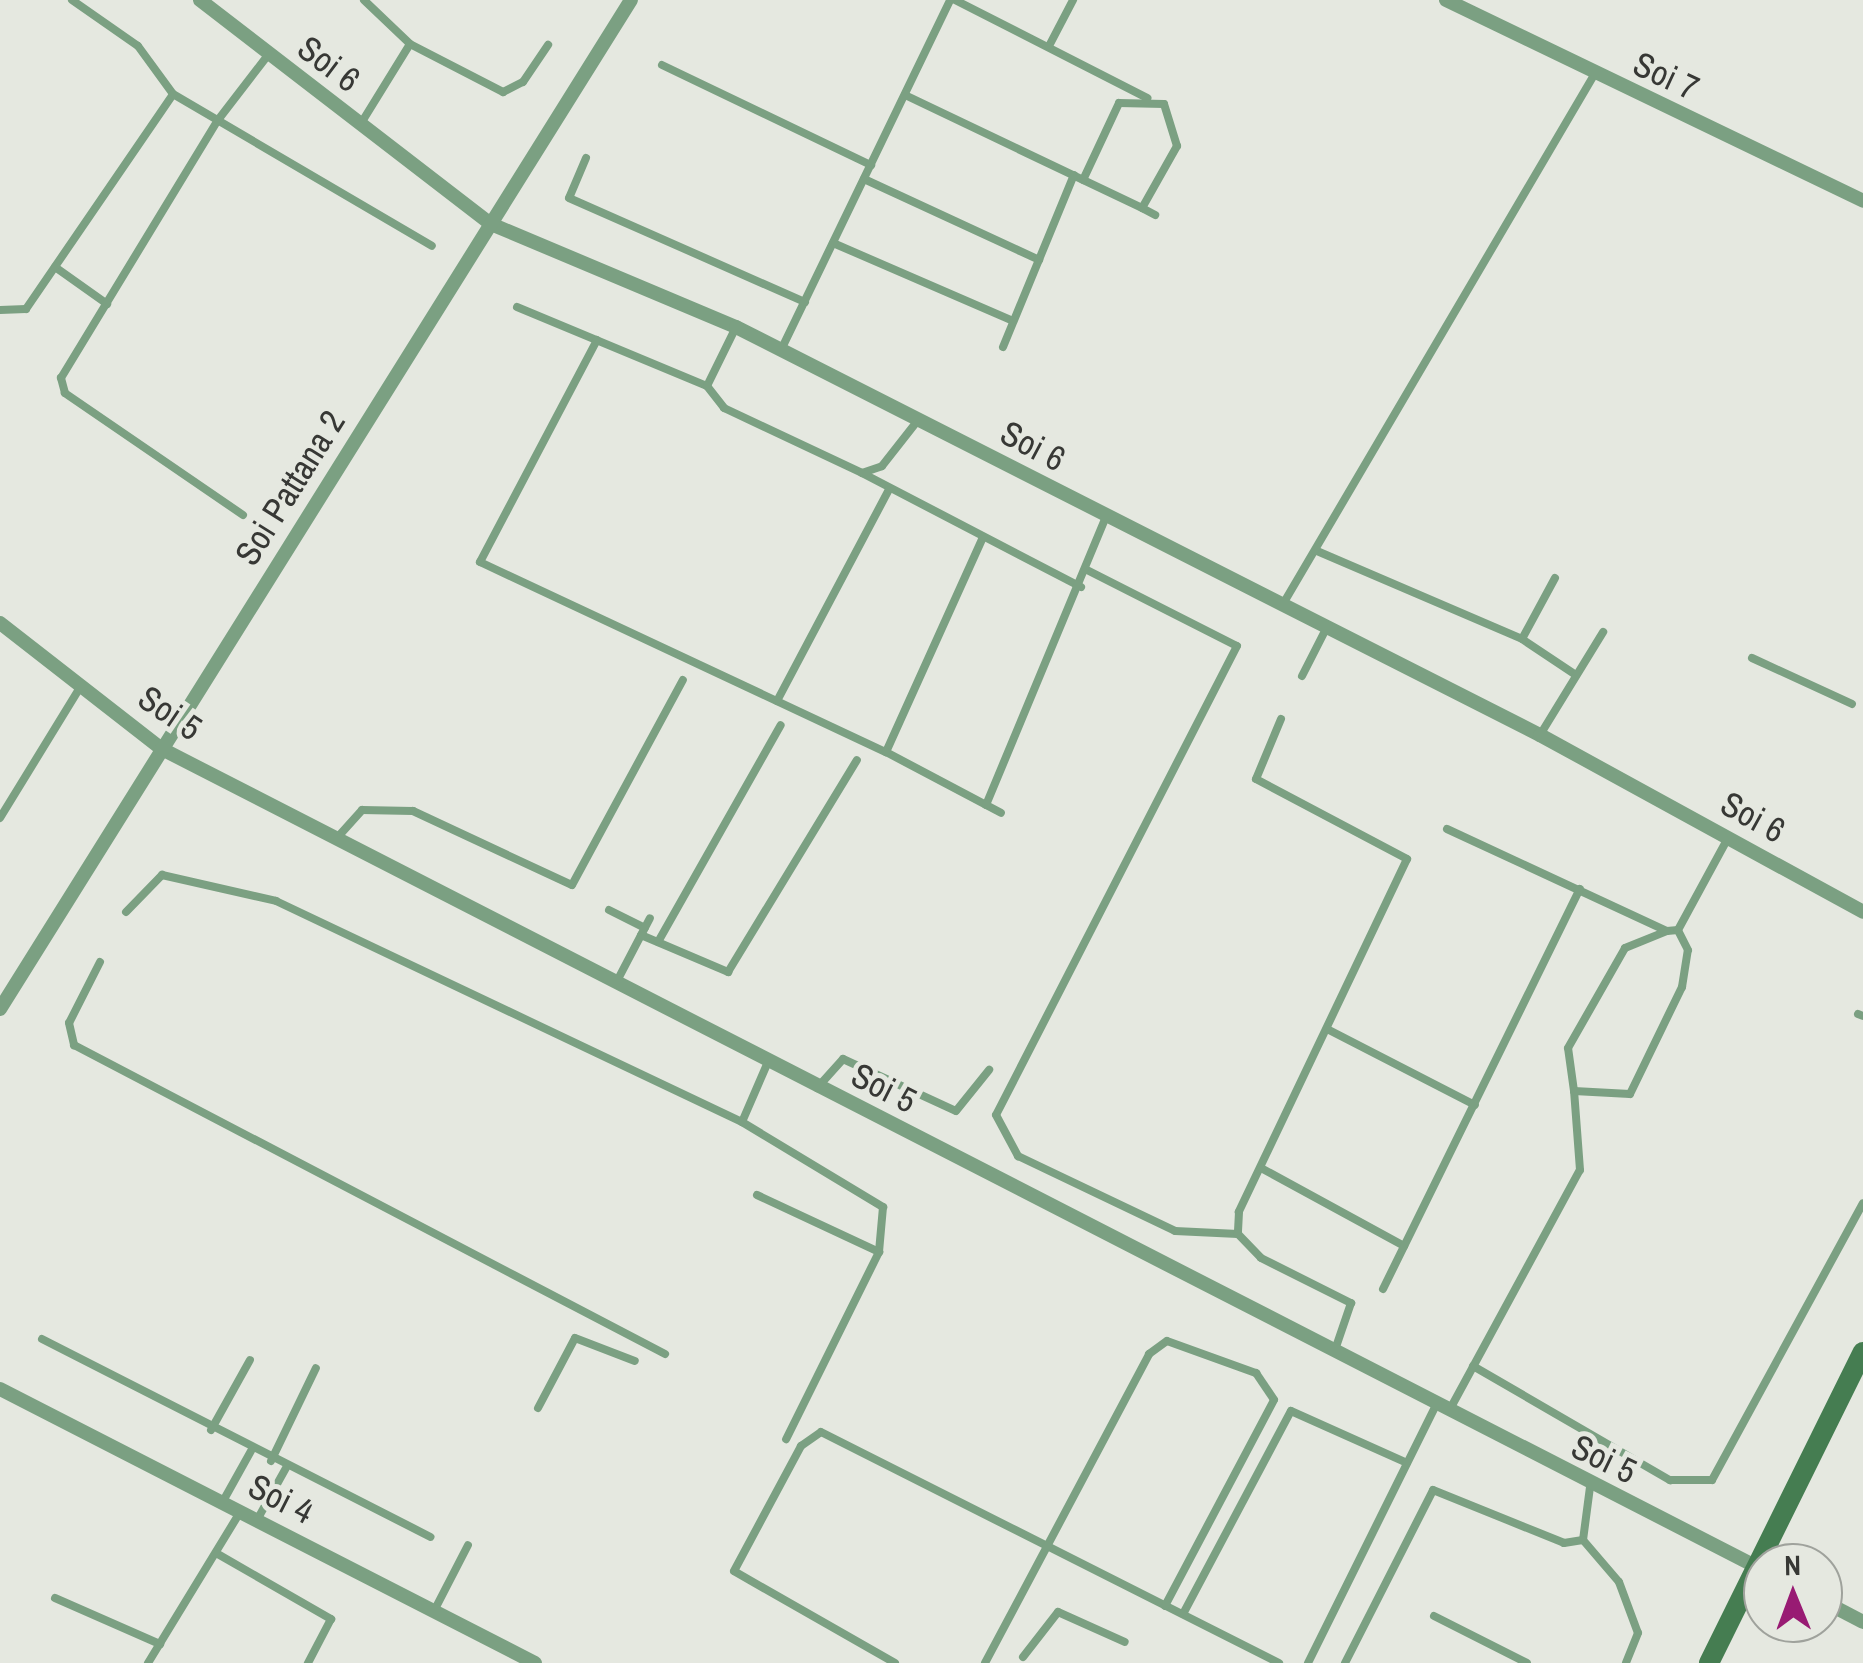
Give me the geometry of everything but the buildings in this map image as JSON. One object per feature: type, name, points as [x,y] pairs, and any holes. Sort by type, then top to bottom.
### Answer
[{"type":"main road","points":[[1772,1543],[1863,1352]]},
{"type":"main road","points":[[1708,1663],[1743,1600]]},
{"type":"street","name":"Soi 6","points":[[200,0],[491,224],[736,326],[780,354],[919,420],[1105,518],[1540,735],[1861,906]]},
{"type":"street","name":"Soi Pattana 2","points":[[0,1009],[631,0]]},
{"type":"street","name":"Soi 7","points":[[1446,0],[1863,202]]},
{"type":"street","name":"Soi 5","points":[[0,624],[162,749],[1441,1410],[1589,1491],[1743,1561]]},
{"type":"street","name":"Soi 4","points":[[0,1389],[535,1663]]},
{"type":"lane","points":[[72,0],[138,46],[173,94],[432,246]]},
{"type":"lane","points":[[364,0],[410,44],[502,92],[524,82],[548,45]]},
{"type":"lane","points":[[780,354],[952,0],[1049,46],[1176,118],[1177,146],[1142,208]]},
{"type":"lane","points":[[1049,46],[1072,0]]},
{"type":"lane","points":[[360,125],[410,44]]},
{"type":"lane","points":[[243,515],[65,393],[67,363],[108,304],[218,120],[268,55]]},
{"type":"lane","points":[[662,65],[871,164]]},
{"type":"lane","points":[[1283,604],[1317,551],[1393,405],[1594,75]]},
{"type":"lane","points":[[0,310],[26,309],[173,94]]},
{"type":"lane","points":[[905,95],[1155,214]]},
{"type":"lane","points":[[1083,180],[1120,103],[1148,99]]},
{"type":"lane","points":[[586,158],[569,198],[805,302]]},
{"type":"lane","points":[[1002,347],[1074,175]]},
{"type":"lane","points":[[864,179],[1038,260]]},
{"type":"lane","points":[[833,243],[1013,321]]},
{"type":"lane","points":[[55,267],[108,304]]},
{"type":"lane","points":[[517,307],[707,386],[724,408],[1081,587]]},
{"type":"lane","points":[[707,386],[736,326]]},
{"type":"lane","points":[[597,340],[480,562],[886,752],[1001,813]]},
{"type":"lane","points":[[862,474],[882,466],[919,420]]},
{"type":"lane","points":[[777,701],[888,491]]},
{"type":"lane","points":[[986,806],[1081,587],[1105,518]]},
{"type":"lane","points":[[886,752],[982,539]]},
{"type":"lane","points":[[1317,551],[1522,639],[1576,675]]},
{"type":"lane","points":[[1087,570],[1237,646],[996,1116],[1018,1156],[1175,1231],[1238,1234],[1261,1258],[1350,1303],[1333,1354]]},
{"type":"lane","points":[[1522,639],[1555,578]]},
{"type":"lane","points":[[1302,676],[1327,627]]},
{"type":"lane","points":[[1540,735],[1602,632]]},
{"type":"lane","points":[[1752,658],[1852,704]]},
{"type":"lane","points":[[336,839],[362,810],[413,811],[572,885],[683,680]]},
{"type":"lane","points":[[0,818],[81,686]]},
{"type":"lane","points":[[1238,1234],[1261,1168],[1406,859],[1256,779],[1281,718]]},
{"type":"lane","points":[[658,942],[781,725]]},
{"type":"lane","points":[[609,910],[658,942],[728,972],[857,760]]},
{"type":"lane","points":[[1447,829],[1667,931]]},
{"type":"lane","points":[[1574,1091],[1630,1094],[1688,968],[1678,930],[1728,838]]},
{"type":"lane","points":[[126,912],[162,875],[276,901],[742,1122],[878,1198],[879,1252],[786,1440]]},
{"type":"lane","points":[[1383,1289],[1580,889]]},
{"type":"lane","points":[[616,983],[650,918]]},
{"type":"lane","points":[[1308,1663],[1408,1463],[1473,1366],[1580,1170],[1568,1048],[1625,948],[1678,930]]},
{"type":"lane","points":[[100,962],[69,1023],[74,1045],[96,1061],[665,1354]]},
{"type":"lane","points":[[1329,1030],[1476,1105]]},
{"type":"lane","points":[[817,1088],[842,1060],[956,1111],[989,1070]]},
{"type":"lane","points":[[742,1122],[768,1062]]},
{"type":"lane","points":[[1261,1168],[1404,1246]]},
{"type":"lane","points":[[757,1195],[879,1252]]},
{"type":"lane","points":[[1473,1366],[1670,1480],[1712,1480],[1863,1203]]},
{"type":"lane","points":[[538,1408],[570,1341],[586,1338],[635,1362]]},
{"type":"lane","points":[[42,1339],[251,1451],[430,1537]]},
{"type":"lane","points":[[985,1663],[1154,1346],[1168,1341],[1256,1373],[1274,1400],[1166,1606]]},
{"type":"lane","points":[[211,1430],[250,1360]]},
{"type":"lane","points":[[270,1460],[316,1368]]},
{"type":"lane","points":[[1183,1614],[1292,1411],[1408,1463]]},
{"type":"lane","points":[[895,1663],[736,1578],[735,1560],[812,1436],[821,1432],[1279,1663]]},
{"type":"lane","points":[[222,1503],[251,1451]]},
{"type":"lane","points":[[257,1520],[286,1468]]},
{"type":"lane","points":[[1345,1663],[1433,1490],[1564,1543],[1584,1540]]},
{"type":"lane","points":[[1589,1491],[1582,1528],[1584,1540],[1629,1604],[1638,1633],[1626,1663]]},
{"type":"lane","points":[[151,1662],[240,1512]]},
{"type":"lane","points":[[434,1611],[468,1545]]},
{"type":"lane","points":[[216,1552],[331,1619],[308,1663]]},
{"type":"lane","points":[[55,1598],[160,1644]]},
{"type":"lane","points":[[1023,1657],[1058,1612],[1125,1642]]},
{"type":"lane","points":[[1434,1616],[1528,1663]]}]
